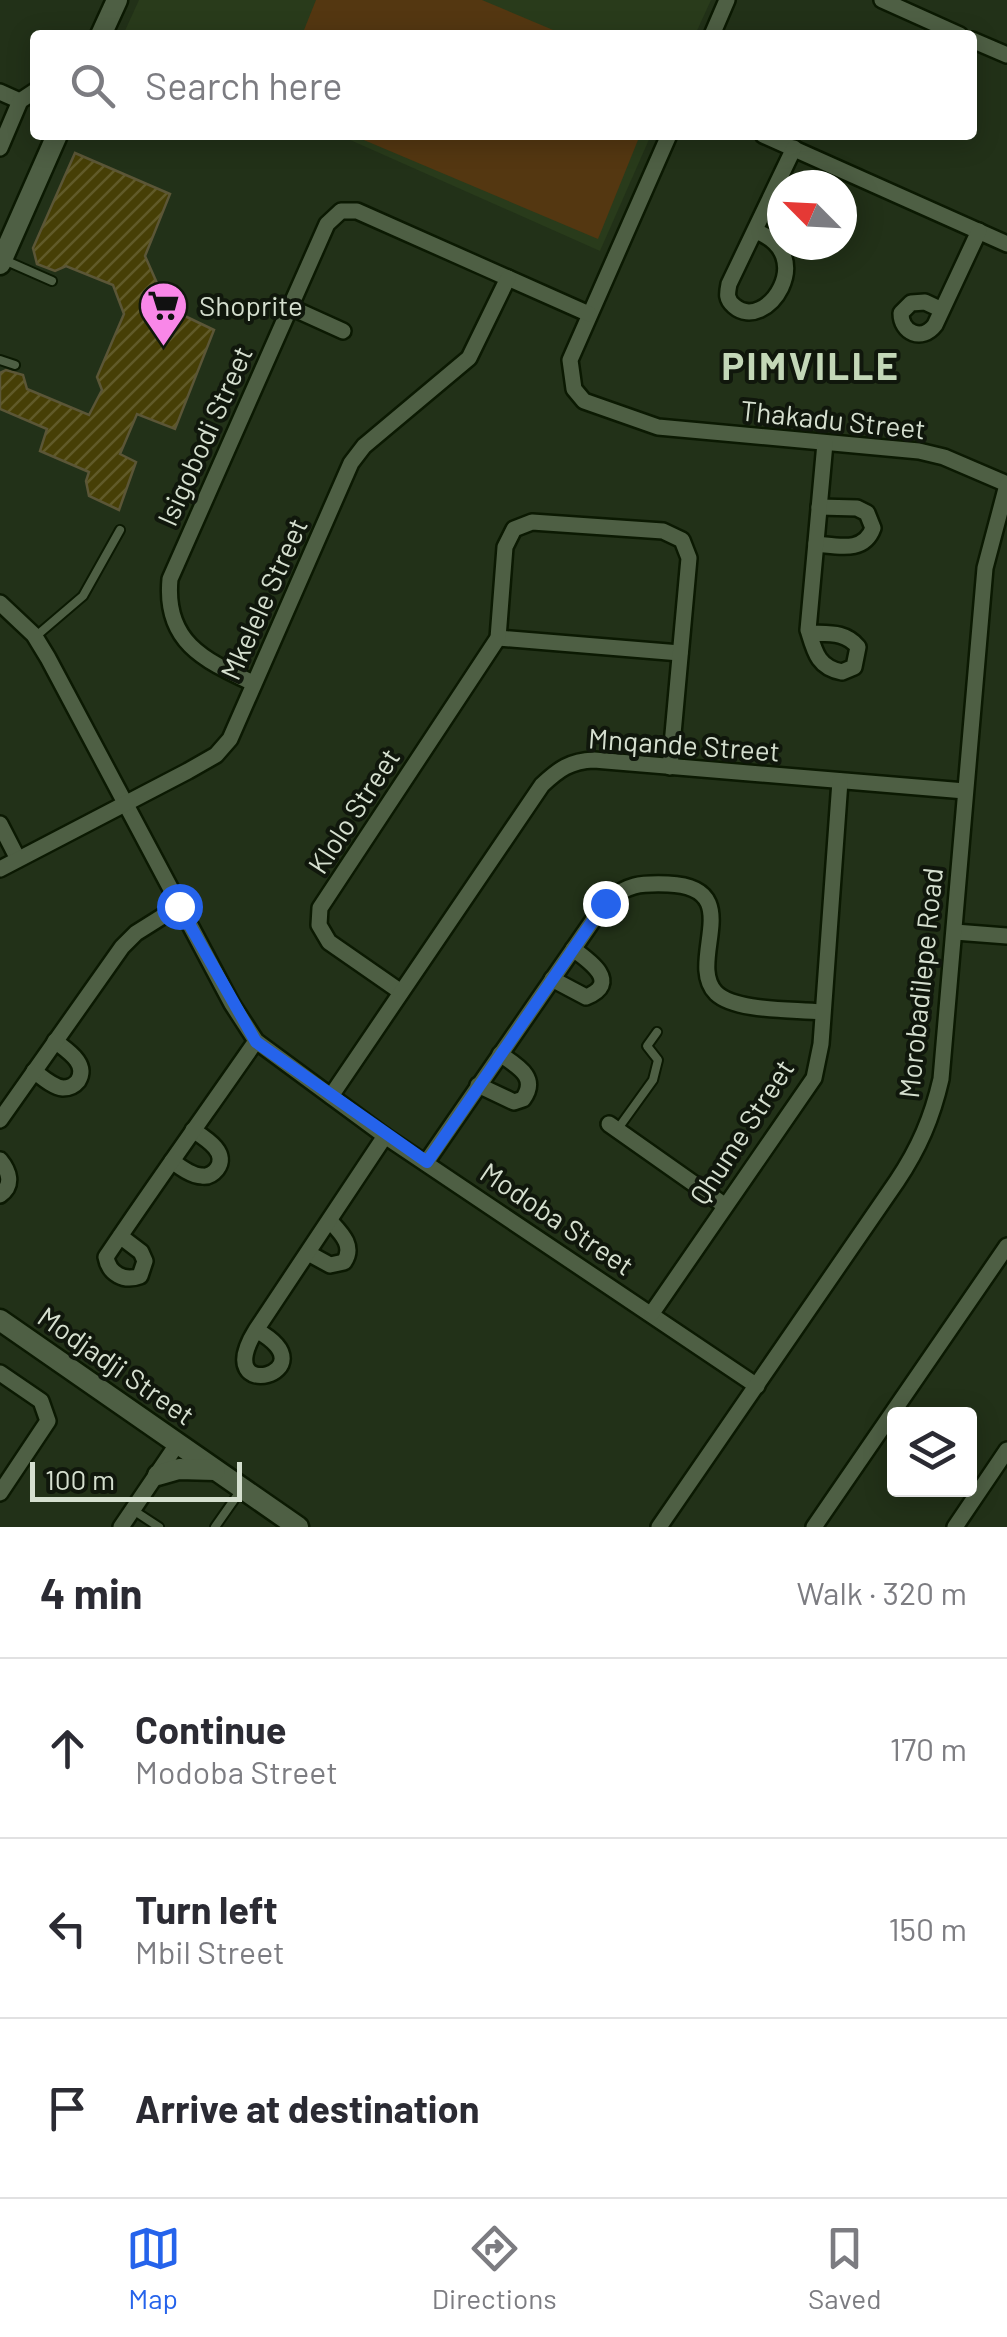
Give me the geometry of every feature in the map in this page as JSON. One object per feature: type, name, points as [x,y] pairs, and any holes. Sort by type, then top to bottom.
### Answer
[{"type":"street","points":[[103,30],[116,0]]},
{"type":"street","points":[[714,30],[727,0]]},
{"type":"street","points":[[882,0],[949,30]]},
{"type":"street","points":[[977,42],[1007,56]]},
{"type":"street","points":[[0,92],[20,101]]},
{"type":"street","points":[[0,148],[20,101],[30,94]]},
{"type":"street","points":[[1,262],[55,140]]},
{"type":"street","name":"Thakadu Street","points":[[667,140],[570,360],[574,389],[584,401],[658,427],[918,450],[1007,484]]},
{"type":"street","points":[[775,140],[1007,244]]},
{"type":"street","points":[[755,232],[768,236],[782,249],[785,275],[768,305],[744,312],[726,296],[755,232],[794,148]]},
{"type":"street","name":"Isigobodi Street","points":[[253,684],[204,660],[187,644],[168,602],[170,579],[327,224],[341,211],[356,211],[589,314]]},
{"type":"street","points":[[942,310],[978,231]]},
{"type":"street","name":"Mkelele Street","points":[[0,869],[216,755],[230,739],[352,462],[364,446],[469,358],[508,278]]},
{"type":"street","points":[[290,307],[343,331]]},
{"type":"street","points":[[809,633],[825,443]]},
{"type":"street","name":"Morobadilepe Road","points":[[659,1527],[922,1143],[941,1078],[984,568],[1007,484]]},
{"type":"street","points":[[816,544],[862,544],[874,528],[867,512],[857,508],[820,507]]},
{"type":"street","points":[[670,766],[689,558],[682,540],[663,530],[532,522],[514,528],[505,547],[498,638],[680,653]]},
{"type":"street","name":"Modoba Street","points":[[0,603],[35,637],[256,1042],[386,1136],[757,1386]]},
{"type":"street","name":"Klolo Street","points":[[401,992],[329,942],[319,926],[320,908],[498,638]]},
{"type":"street","name":"Mnqande Street","points":[[331,1096],[542,786],[558,769],[576,761],[594,760],[965,791]]},
{"type":"street","name":"Qhume Street","points":[[652,1313],[814,1078],[821,1044],[840,781]]},
{"type":"street","points":[[0,824],[18,860]]},
{"type":"street","points":[[427,1162],[605,903],[620,889],[638,883],[695,888],[708,902],[712,920],[707,976],[715,992],[735,1004],[821,1012]]},
{"type":"street","points":[[0,1120],[122,946],[179,906]]},
{"type":"street","points":[[955,932],[1007,936]]},
{"type":"street","points":[[552,978],[586,998],[596,994],[602,984],[601,974],[596,965],[573,949]]},
{"type":"street","points":[[34,1071],[62,1088],[78,1081],[79,1063],[54,1042]]},
{"type":"street","points":[[120,1236],[256,1042]]},
{"type":"street","points":[[478,1086],[503,1099],[524,1100],[530,1081],[524,1070],[500,1054]]},
{"type":"street","points":[[614,1127],[724,1205]]},
{"type":"street","points":[[172,1161],[201,1176],[218,1169],[218,1151],[194,1130]]},
{"type":"street","points":[[256,1330],[386,1136]]},
{"type":"street","points":[[0,1160],[9,1179],[0,1195]]},
{"type":"street","points":[[308,1253],[330,1264],[344,1262],[348,1257],[346,1240],[330,1221]]},
{"type":"street","points":[[814,1527],[1007,1246]]},
{"type":"street","name":"Modjadji Street","points":[[0,1320],[298,1527]]},
{"type":"street","points":[[0,1373],[41,1401],[48,1421],[0,1493]]},
{"type":"street","points":[[121,1527],[178,1443]]},
{"type":"street","points":[[954,1527],[1007,1450]]},
{"type":"street","points":[[158,1475],[178,1468],[217,1470]]},
{"type":"lane","points":[[1,262],[52,280]]},
{"type":"lane","points":[[0,360],[15,366]]},
{"type":"lane","points":[[35,637],[83,596],[120,530]]},
{"type":"lane","points":[[614,1127],[655,1076],[658,1060],[647,1046],[656,1032]]},
{"type":"lane","points":[[215,1527],[242,1488]]},
{"type":"lane","points":[[133,1510],[159,1527]]},
{"type":"shaded area","points":[[139,0],[711,0],[697,30],[125,30]]},
{"type":"shaded area","points":[[316,0],[482,0],[553,30],[304,30]]},
{"type":"shaded area","points":[[350,140],[649,140],[600,251]]},
{"type":"shaded area","points":[[364,140],[638,140],[598,239]]},
{"type":"building","points":[[75,153],[170,194],[145,256],[168,308],[214,330],[175,429],[137,414],[120,454],[136,462],[119,510],[89,496],[89,472],[40,451],[47,429],[0,409],[0,373],[6,370],[23,375],[27,389],[89,415],[102,390],[97,377],[124,314],[113,285],[66,266],[55,271],[37,264],[33,248]]},
{"type":"place","name":"Shoprite","points":[[164,348]]},
{"type":"district","name":"PIMVILLE","points":[[811,367]]},
{"type":"route","points":[[179,906],[256,1042],[427,1162],[605,903]]}]
